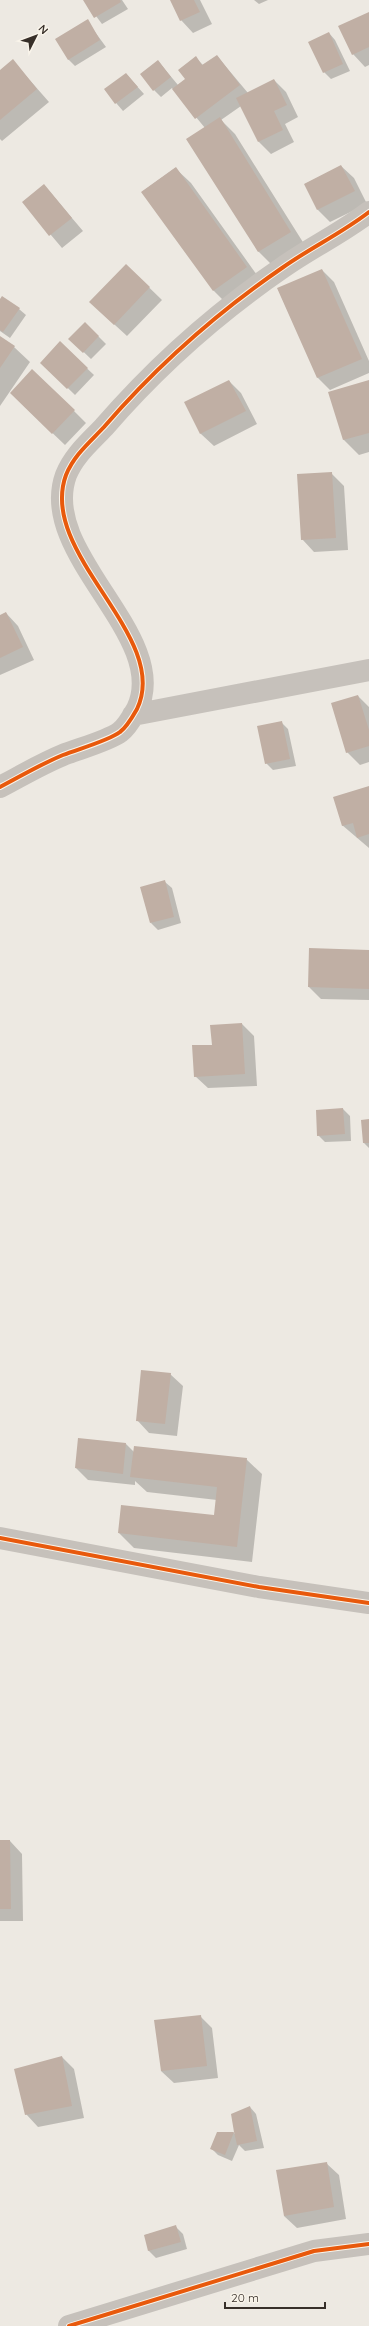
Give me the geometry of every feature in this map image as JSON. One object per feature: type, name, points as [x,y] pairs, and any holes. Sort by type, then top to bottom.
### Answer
[{"type":"street","points":[[0,787],[50,761],[120,732],[133,715],[142,698],[143,672],[136,653],[116,614],[73,545],[65,523],[61,504],[62,489],[74,458],[123,404],[214,319],[282,268],[369,212]]},
{"type":"street","points":[[133,715],[369,670]]},
{"type":"street","points":[[0,1538],[259,1588],[369,1603]]},
{"type":"street","points":[[69,2326],[314,2251],[369,2244]]},
{"type":"building","points":[[83,0],[120,0],[121,2],[94,18]]},
{"type":"building","points":[[170,0],[194,0],[200,12],[180,21]]},
{"type":"building","points":[[369,12],[369,47],[352,55],[338,26]]},
{"type":"building","points":[[88,19],[100,40],[68,60],[55,39]]},
{"type":"building","points":[[329,32],[343,64],[323,73],[308,42]]},
{"type":"building","points":[[217,55],[240,85],[195,119],[172,89],[185,79],[178,70],[196,56],[202,65]]},
{"type":"building","points":[[13,59],[37,89],[0,120],[0,70]]},
{"type":"building","points":[[158,60],[171,77],[153,91],[140,74]]},
{"type":"building","points":[[126,73],[138,87],[115,104],[104,89]]},
{"type":"building","points":[[274,79],[287,105],[274,111],[283,130],[258,142],[236,98]]},
{"type":"building","points":[[220,117],[291,232],[258,252],[186,139]]},
{"type":"building","points":[[341,165],[355,191],[317,210],[304,184]]},
{"type":"building","points":[[176,167],[247,267],[213,291],[141,192]]},
{"type":"building","points":[[44,184],[72,218],[49,236],[22,202]]},
{"type":"building","points":[[126,264],[150,287],[114,325],[89,302]]},
{"type":"building","points":[[322,269],[362,359],[317,378],[277,288]]},
{"type":"building","points":[[2,296],[20,308],[3,332],[0,330],[0,299]]},
{"type":"building","points":[[85,322],[99,336],[83,353],[68,339]]},
{"type":"building","points":[[0,336],[15,346],[0,368]]},
{"type":"building","points":[[60,341],[88,368],[67,389],[40,363]]},
{"type":"building","points":[[32,369],[75,410],[52,434],[10,393]]},
{"type":"building","points":[[229,380],[246,411],[200,434],[184,402]]},
{"type":"building","points":[[369,380],[369,433],[343,440],[328,392]]},
{"type":"building","points":[[332,472],[336,538],[301,540],[297,474]]},
{"type":"building","points":[[6,612],[23,647],[0,658],[0,615]]},
{"type":"building","points":[[358,695],[369,730],[369,746],[346,753],[331,703]]},
{"type":"building","points":[[282,721],[290,759],[265,764],[257,726]]},
{"type":"building","points":[[369,786],[369,834],[357,838],[353,823],[342,826],[333,797]]},
{"type":"building","points":[[165,880],[174,917],[150,923],[140,887]]},
{"type":"building","points":[[309,948],[369,950],[369,989],[308,987]]},
{"type":"building","points":[[242,1023],[245,1074],[194,1077],[192,1045],[212,1045],[210,1025]]},
{"type":"building","points":[[343,1108],[345,1134],[317,1136],[316,1110]]},
{"type":"building","points":[[369,1119],[369,1143],[363,1143],[361,1120]]},
{"type":"building","points":[[141,1370],[171,1373],[165,1424],[136,1421]]},
{"type":"building","points":[[78,1438],[126,1443],[123,1474],[75,1468]]},
{"type":"building","points":[[134,1446],[247,1458],[237,1547],[118,1533],[121,1505],[214,1515],[217,1487],[130,1477]]},
{"type":"building","points":[[0,1840],[10,1840],[11,1909],[0,1909]]},
{"type":"building","points":[[201,2015],[207,2066],[161,2071],[154,2020]]},
{"type":"building","points":[[62,2056],[72,2106],[25,2115],[14,2069]]},
{"type":"building","points":[[250,2106],[257,2141],[237,2145],[231,2114]]},
{"type":"building","points":[[217,2132],[234,2132],[225,2155],[210,2149]]},
{"type":"building","points":[[327,2162],[334,2207],[284,2216],[276,2170]]},
{"type":"building","points":[[176,2225],[181,2242],[148,2251],[144,2235]]},
{"type":"cycle path","points":[[0,787],[39,766],[115,735],[125,727],[137,709],[143,681],[137,653],[122,624],[85,565],[70,535],[62,505],[66,475],[73,461],[144,383],[211,322],[282,268],[348,227],[369,212]]},
{"type":"cycle path","points":[[0,1538],[259,1587],[369,1603]]},
{"type":"cycle path","points":[[69,2326],[314,2251],[369,2244]]}]
